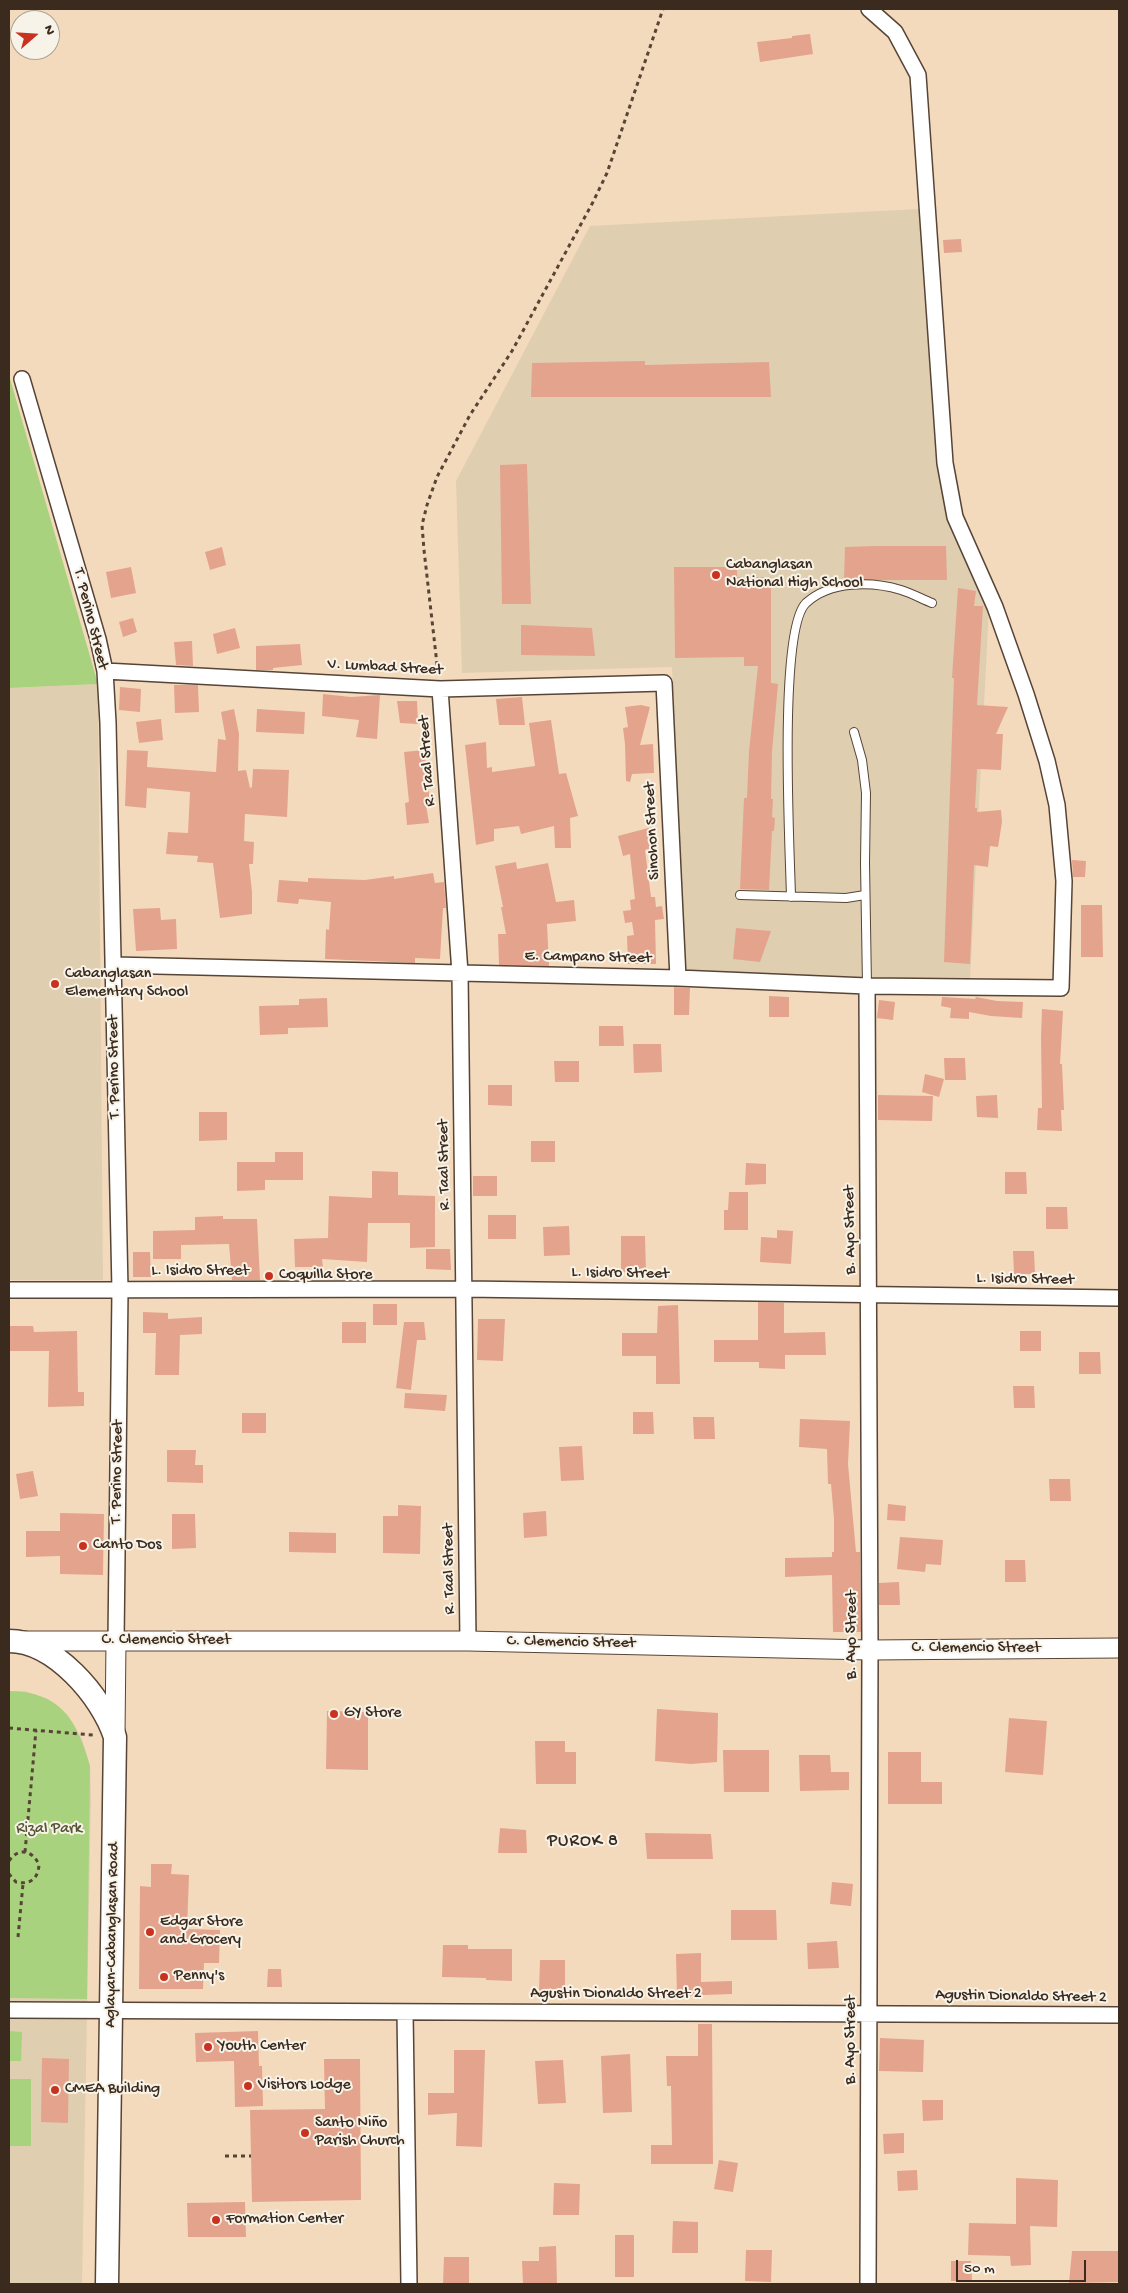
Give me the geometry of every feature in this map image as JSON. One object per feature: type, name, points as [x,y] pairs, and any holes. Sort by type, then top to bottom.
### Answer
[{"type":"main road","name":"Aglayan-Cabanglasan Road","points":[[16,1641],[53,1658],[79,1680],[101,1706],[110,1721],[115,1736],[107,2284]]},
{"type":"street","name":"E. Campano Street","points":[[113,965],[678,978],[867,986],[1061,988],[1064,881],[1062,838],[1055,796],[1026,694],[995,607],[955,517],[949,492],[945,463],[918,75],[895,32],[869,9]]},
{"type":"street","name":"T. Perino Street","points":[[22,379],[88,602],[105,671],[108,723],[120,1290],[115,1736]]},
{"type":"street","name":"V. Lumbad Street","points":[[105,671],[440,689],[664,683]]},
{"type":"street","name":"Sinohon Street","points":[[664,683],[678,978]]},
{"type":"street","name":"R. Taal Street","points":[[440,689],[460,973],[468,1641]]},
{"type":"street","name":"B. Ayo Street","points":[[867,986],[870,1295],[868,2284]]},
{"type":"street","name":"L. Isidro Street","points":[[9,1290],[465,1289],[1119,1298]]},
{"type":"street","name":"C. Clemencio Street","points":[[16,1641],[468,1641],[870,1650],[1119,1648]]},
{"type":"street","name":"Agustin Dionaldo Street 2","points":[[9,2010],[1119,2015]]},
{"type":"street","points":[[405,2012],[409,2284]]},
{"type":"lane","points":[[791,898],[788,723],[790,663],[795,624],[805,604],[820,594],[843,586],[860,584],[900,590],[932,603]]},
{"type":"lane","points":[[854,732],[862,760],[866,793],[865,895],[867,986]]},
{"type":"lane","points":[[740,895],[791,898],[846,898],[865,895]]},
{"type":"path","points":[[440,689],[422,525],[427,505],[437,477],[470,415],[512,351],[604,181],[663,9]]},
{"type":"path","points":[[9,1728],[115,1736]]},
{"type":"path","points":[[25,1852],[36,1730]]},
{"type":"path","points":[[9,1861],[13,1855],[25,1852],[32,1854],[39,1865],[35,1878],[23,1884],[16,1882],[9,1874]]},
{"type":"path","points":[[18,1937],[23,1884]]},
{"type":"path","points":[[225,2156],[251,2156]]},
{"type":"shaded area","name":"Cabanglasan National High School","points":[[919,209],[942,492],[949,520],[989,607],[970,981],[685,970],[672,667],[462,673],[456,481],[590,226]]},
{"type":"shaded area","name":"Cabanglasan Elementary School","points":[[98,684],[103,1280],[9,1280],[9,688]]},
{"type":"shaded area","points":[[9,1691],[25,1691],[48,1699],[67,1714],[82,1739],[90,1766],[82,2284],[9,2284]]},
{"type":"green space","points":[[9,375],[98,684],[9,688]]},
{"type":"green space","name":"Rizal Park","points":[[9,1691],[42,1697],[54,1703],[64,1712],[79,1735],[90,1766],[87,1999],[9,1998]]},
{"type":"green space","points":[[9,2031],[22,2032],[21,2061],[9,2061]]},
{"type":"green space","points":[[9,2079],[31,2079],[31,2146],[9,2146]]},
{"type":"building","points":[[810,34],[813,54],[760,62],[757,42]]},
{"type":"building","points":[[961,239],[962,252],[944,253],[943,240]]},
{"type":"building","points":[[645,361],[645,365],[769,362],[771,397],[531,397],[532,363]]},
{"type":"building","points":[[527,464],[531,604],[502,604],[500,465]]},
{"type":"building","points":[[946,546],[947,580],[844,580],[845,547]]},
{"type":"building","points":[[222,547],[226,565],[210,570],[205,552]]},
{"type":"building","points":[[131,567],[136,593],[111,598],[106,572]]},
{"type":"building","points":[[674,567],[737,567],[737,577],[771,577],[771,683],[778,684],[772,752],[771,799],[773,799],[772,817],[775,818],[774,831],[772,831],[769,890],[740,889],[744,798],[747,798],[749,752],[758,666],[744,666],[744,657],[675,658]]},
{"type":"building","points":[[958,588],[976,591],[974,606],[983,606],[977,705],[1008,707],[996,734],[1003,734],[1001,770],[977,769],[975,808],[977,808],[977,812],[1001,810],[1002,822],[998,847],[990,846],[988,867],[974,865],[970,964],[944,962],[954,678],[952,678]]},
{"type":"building","points":[[133,618],[137,632],[123,637],[119,622]]},
{"type":"building","points":[[521,625],[592,628],[595,656],[521,655]]},
{"type":"building","points":[[235,628],[240,648],[217,654],[213,634]]},
{"type":"building","points":[[192,641],[193,666],[176,665],[174,642]]},
{"type":"building","points":[[300,644],[302,665],[273,668],[273,670],[256,670],[256,646]]},
{"type":"building","points":[[174,685],[198,685],[199,712],[175,713]]},
{"type":"building","points":[[120,687],[141,689],[140,712],[119,710]]},
{"type":"building","points":[[323,694],[351,697],[380,695],[377,739],[356,737],[359,720],[322,716]]},
{"type":"building","points":[[522,697],[525,725],[499,725],[496,699]]},
{"type":"building","points":[[397,701],[417,701],[418,724],[400,723]]},
{"type":"building","points":[[641,705],[650,707],[640,745],[653,744],[654,773],[632,774],[630,782],[626,781],[623,728],[628,727],[625,707]]},
{"type":"building","points":[[234,709],[239,734],[238,771],[246,770],[250,788],[252,787],[253,769],[289,770],[287,817],[245,814],[244,841],[254,842],[253,864],[249,864],[252,914],[220,918],[213,863],[197,862],[198,856],[166,854],[168,832],[188,833],[190,792],[147,788],[146,808],[125,806],[127,750],[148,751],[147,767],[216,772],[218,739],[226,740],[221,712]]},
{"type":"building","points":[[257,709],[305,712],[304,734],[256,732]]},
{"type":"building","points":[[161,719],[163,740],[139,743],[136,722]]},
{"type":"building","points":[[551,720],[559,774],[566,773],[578,816],[570,818],[571,848],[555,848],[554,826],[521,834],[519,826],[494,829],[494,841],[476,845],[465,745],[486,742],[487,768],[492,767],[492,772],[535,766],[529,723]]},
{"type":"building","points":[[424,750],[427,772],[425,772],[430,799],[425,799],[429,823],[407,825],[405,803],[409,802],[404,752]]},
{"type":"building","points":[[652,827],[657,847],[645,850],[651,897],[655,897],[656,907],[662,906],[664,919],[655,920],[656,964],[628,964],[627,936],[634,935],[632,922],[625,923],[623,911],[631,910],[630,900],[635,899],[630,854],[623,856],[618,836]]},
{"type":"building","points":[[1072,860],[1086,861],[1085,877],[1073,877]]},
{"type":"building","points":[[516,862],[517,869],[548,863],[556,902],[574,900],[576,921],[547,924],[549,966],[499,965],[498,934],[506,934],[495,866]]},
{"type":"building","points":[[433,873],[435,883],[444,882],[446,908],[443,908],[440,959],[415,958],[415,963],[325,959],[326,929],[329,930],[331,902],[299,899],[298,904],[277,902],[279,880],[308,882],[308,878],[365,880],[394,876],[394,879]]},
{"type":"building","points":[[1081,905],[1102,905],[1103,957],[1081,957]]},
{"type":"building","points":[[160,908],[161,920],[176,919],[177,949],[136,951],[133,909]]},
{"type":"building","points":[[736,928],[771,931],[760,962],[733,959]]},
{"type":"building","points":[[674,987],[690,988],[689,1015],[674,1015]]},
{"type":"building","points":[[769,996],[789,997],[789,1017],[769,1017]]},
{"type":"building","points":[[942,997],[975,999],[976,997],[997,1001],[1023,1002],[1022,1018],[969,1012],[969,1019],[950,1018],[951,1008],[941,1006]]},
{"type":"building","points":[[327,998],[328,1027],[288,1028],[288,1034],[260,1035],[259,1006],[299,1005],[299,999]]},
{"type":"building","points":[[879,1000],[895,1002],[893,1020],[877,1018]]},
{"type":"building","points":[[1042,1009],[1063,1011],[1060,1064],[1062,1064],[1064,1110],[1061,1110],[1062,1131],[1037,1130],[1038,1108],[1042,1108]]},
{"type":"building","points":[[599,1026],[623,1026],[624,1046],[599,1046]]},
{"type":"building","points":[[633,1044],[661,1044],[662,1072],[634,1073]]},
{"type":"building","points":[[944,1058],[965,1058],[966,1080],[945,1080]]},
{"type":"building","points":[[554,1061],[579,1061],[579,1082],[555,1082]]},
{"type":"building","points":[[925,1074],[944,1079],[939,1097],[922,1092]]},
{"type":"building","points":[[488,1085],[512,1085],[512,1106],[488,1105]]},
{"type":"building","points":[[878,1095],[933,1096],[932,1121],[878,1120]]},
{"type":"building","points":[[997,1095],[998,1118],[977,1117],[976,1096]]},
{"type":"building","points":[[199,1112],[227,1112],[227,1140],[199,1141]]},
{"type":"building","points":[[531,1141],[555,1141],[555,1162],[531,1162]]},
{"type":"building","points":[[275,1152],[303,1152],[303,1180],[265,1180],[265,1190],[237,1191],[237,1162],[275,1162]]},
{"type":"building","points":[[746,1163],[766,1164],[766,1184],[745,1185]]},
{"type":"building","points":[[372,1171],[398,1172],[398,1195],[435,1196],[435,1247],[410,1248],[410,1223],[368,1223],[367,1262],[322,1259],[323,1267],[295,1267],[294,1239],[328,1238],[329,1196],[372,1198]]},
{"type":"building","points":[[1005,1172],[1026,1172],[1027,1194],[1005,1194]]},
{"type":"building","points":[[473,1176],[497,1176],[497,1196],[473,1196]]},
{"type":"building","points":[[729,1192],[748,1192],[748,1230],[724,1230],[724,1210],[728,1210]]},
{"type":"building","points":[[1046,1207],[1067,1207],[1068,1229],[1046,1229]]},
{"type":"building","points":[[488,1215],[516,1215],[516,1239],[488,1239]]},
{"type":"building","points":[[223,1216],[223,1219],[257,1219],[260,1280],[232,1280],[229,1244],[181,1245],[181,1259],[153,1259],[153,1231],[195,1230],[195,1217]]},
{"type":"building","points":[[569,1226],[570,1255],[544,1256],[543,1227]]},
{"type":"building","points":[[777,1230],[793,1231],[791,1264],[760,1262],[761,1237],[777,1238]]},
{"type":"building","points":[[621,1236],[645,1236],[646,1273],[621,1272]]},
{"type":"building","points":[[426,1249],[450,1249],[451,1270],[426,1269]]},
{"type":"building","points":[[1013,1251],[1034,1251],[1035,1274],[1014,1274]]},
{"type":"building","points":[[133,1252],[150,1252],[151,1277],[133,1277]]},
{"type":"building","points":[[758,1302],[784,1303],[784,1333],[825,1332],[826,1355],[785,1355],[785,1369],[759,1368],[759,1362],[714,1362],[714,1340],[758,1340]]},
{"type":"building","points":[[373,1304],[397,1304],[397,1325],[373,1325]]},
{"type":"building","points":[[678,1305],[680,1384],[656,1384],[656,1356],[622,1356],[622,1333],[657,1333],[658,1306]]},
{"type":"building","points":[[143,1312],[168,1313],[168,1319],[202,1317],[202,1334],[180,1335],[179,1375],[155,1375],[156,1333],[143,1333]]},
{"type":"building","points":[[478,1319],[505,1319],[503,1361],[477,1360]]},
{"type":"building","points":[[342,1322],[366,1322],[366,1343],[342,1343]]},
{"type":"building","points":[[404,1322],[424,1322],[426,1340],[417,1340],[411,1390],[396,1388]]},
{"type":"building","points":[[9,1326],[33,1326],[34,1332],[77,1331],[78,1392],[84,1392],[84,1406],[48,1407],[49,1351],[9,1351]]},
{"type":"building","points":[[1020,1331],[1041,1331],[1041,1351],[1020,1351]]},
{"type":"building","points":[[1079,1352],[1100,1352],[1101,1374],[1079,1374]]},
{"type":"building","points":[[1013,1386],[1034,1386],[1035,1408],[1014,1408]]},
{"type":"building","points":[[405,1393],[447,1395],[445,1411],[404,1408]]},
{"type":"building","points":[[633,1412],[653,1412],[654,1434],[633,1434]]},
{"type":"building","points":[[242,1413],[266,1413],[266,1433],[242,1433]]},
{"type":"building","points":[[693,1417],[714,1417],[715,1439],[694,1439]]},
{"type":"building","points":[[800,1419],[850,1421],[848,1464],[856,1552],[860,1552],[861,1632],[833,1632],[832,1575],[785,1577],[785,1558],[832,1557],[832,1552],[834,1552],[834,1519],[831,1484],[828,1484],[827,1449],[799,1447]]},
{"type":"building","points":[[582,1446],[584,1480],[561,1481],[559,1447]]},
{"type":"building","points":[[167,1450],[196,1450],[195,1465],[203,1465],[203,1483],[167,1482]]},
{"type":"building","points":[[33,1471],[38,1496],[20,1499],[16,1474]]},
{"type":"building","points":[[1049,1479],[1070,1479],[1071,1501],[1050,1501]]},
{"type":"building","points":[[888,1504],[906,1506],[905,1521],[887,1520]]},
{"type":"building","points":[[398,1505],[421,1506],[420,1554],[383,1553],[383,1516],[398,1516]]},
{"type":"building","points":[[546,1511],[547,1536],[524,1538],[523,1513]]},
{"type":"building","points":[[60,1513],[104,1514],[103,1575],[60,1574],[60,1556],[26,1557],[26,1531],[60,1531]]},
{"type":"building","points":[[172,1514],[195,1514],[196,1548],[172,1549]]},
{"type":"building","points":[[289,1532],[336,1533],[336,1553],[289,1552]]},
{"type":"building","points":[[900,1537],[943,1540],[941,1565],[926,1564],[925,1572],[897,1569]]},
{"type":"building","points":[[1005,1560],[1025,1560],[1026,1582],[1005,1582]]},
{"type":"building","points":[[899,1582],[900,1605],[879,1605],[879,1583]]},
{"type":"building","points":[[657,1709],[718,1713],[717,1762],[691,1764],[655,1761]]},
{"type":"building","points":[[327,1711],[368,1712],[368,1770],[326,1769]]},
{"type":"building","points":[[1009,1718],[1047,1721],[1043,1775],[1005,1772]]},
{"type":"building","points":[[535,1741],[565,1741],[565,1752],[576,1752],[576,1784],[536,1784]]},
{"type":"building","points":[[723,1750],[769,1750],[769,1792],[724,1792]]},
{"type":"building","points":[[888,1752],[921,1752],[921,1782],[942,1782],[942,1804],[888,1804]]},
{"type":"building","points":[[799,1755],[830,1755],[831,1772],[849,1772],[849,1790],[800,1791]]},
{"type":"building","points":[[500,1828],[526,1830],[527,1853],[498,1853]]},
{"type":"building","points":[[645,1833],[711,1834],[713,1859],[647,1859]]},
{"type":"building","points":[[151,1864],[172,1864],[171,1874],[189,1875],[187,1929],[220,1930],[219,1963],[204,1963],[203,1989],[139,1989],[140,1886],[151,1887]]},
{"type":"building","points":[[832,1882],[853,1884],[851,1906],[830,1904]]},
{"type":"building","points":[[731,1910],[776,1910],[777,1940],[731,1940]]},
{"type":"building","points":[[837,1941],[839,1968],[808,1969],[807,1943]]},
{"type":"building","points":[[443,1945],[468,1945],[468,1949],[512,1949],[512,1981],[486,1980],[486,1978],[442,1977]]},
{"type":"building","points":[[701,1953],[701,1982],[732,1981],[732,1994],[677,1996],[676,1954]]},
{"type":"building","points":[[540,1960],[565,1960],[565,1992],[539,1991]]},
{"type":"building","points":[[268,1969],[281,1969],[282,1987],[267,1987]]},
{"type":"building","points":[[698,2024],[712,2024],[713,2164],[651,2164],[651,2145],[672,2145],[671,2086],[667,2086],[666,2056],[698,2056]]},
{"type":"building","points":[[258,2031],[259,2066],[262,2066],[263,2106],[235,2107],[234,2061],[196,2062],[195,2033]]},
{"type":"building","points":[[880,2038],[924,2040],[923,2072],[879,2071]]},
{"type":"building","points":[[454,2050],[485,2050],[482,2147],[456,2146],[457,2113],[428,2115],[428,2093],[454,2093]]},
{"type":"building","points":[[630,2054],[632,2112],[603,2113],[601,2056]]},
{"type":"building","name":"CMEA Building","points":[[42,2058],[69,2059],[68,2123],[41,2122]]},
{"type":"building","name":"Santo Niño Parish Church","points":[[324,2059],[360,2059],[361,2200],[252,2202],[250,2110],[325,2109]]},
{"type":"building","points":[[563,2060],[566,2103],[538,2104],[535,2061]]},
{"type":"building","points":[[922,2100],[943,2100],[943,2120],[923,2121]]},
{"type":"building","points":[[904,2133],[904,2153],[884,2154],[883,2134]]},
{"type":"building","points":[[719,2160],[738,2163],[733,2192],[714,2189]]},
{"type":"building","points":[[917,2170],[918,2190],[898,2191],[897,2171]]},
{"type":"building","points":[[1016,2178],[1058,2180],[1057,2227],[1030,2226],[1031,2265],[1011,2266],[1010,2256],[968,2255],[969,2223],[1016,2224]]},
{"type":"building","points":[[554,2183],[580,2184],[579,2215],[553,2215]]},
{"type":"building","name":"Formation Center","points":[[245,2202],[246,2237],[188,2237],[187,2203]]},
{"type":"building","points":[[673,2221],[698,2222],[698,2253],[672,2253]]},
{"type":"building","points":[[615,2235],[634,2235],[634,2277],[615,2277]]},
{"type":"building","points":[[556,2246],[557,2284],[523,2284],[522,2261],[539,2261],[539,2247]]},
{"type":"building","points":[[746,2250],[772,2250],[771,2282],[745,2281]]},
{"type":"building","points":[[1072,2251],[1119,2251],[1119,2282],[1069,2283]]},
{"type":"building","points":[[444,2257],[469,2257],[469,2284],[443,2284]]},
{"type":"building","points":[[951,2261],[971,2261],[972,2281],[951,2281]]},
{"type":"place","name":"Cabanglasan National High School","points":[[716,575]]},
{"type":"place","name":"Cabanglasan Elementary School","points":[[55,984]]},
{"type":"place","name":"Coquilla Store","points":[[269,1276]]},
{"type":"place","name":"Canto Dos","points":[[83,1546]]},
{"type":"place","name":"GY Store","points":[[334,1714]]},
{"type":"place","name":"Edgar Store and Grocery","points":[[150,1932]]},
{"type":"place","name":"Penny's","points":[[164,1977]]},
{"type":"place","name":"Youth Center","points":[[208,2047]]},
{"type":"place","name":"Visitors Lodge","points":[[248,2086]]},
{"type":"place","name":"CMEA Building","points":[[55,2090]]},
{"type":"place","name":"Santo Niño Parish Church","points":[[305,2133]]},
{"type":"place","name":"Formation Center","points":[[216,2220]]},
{"type":"district","name":"PUROK 8","points":[[583,1842]]}]
